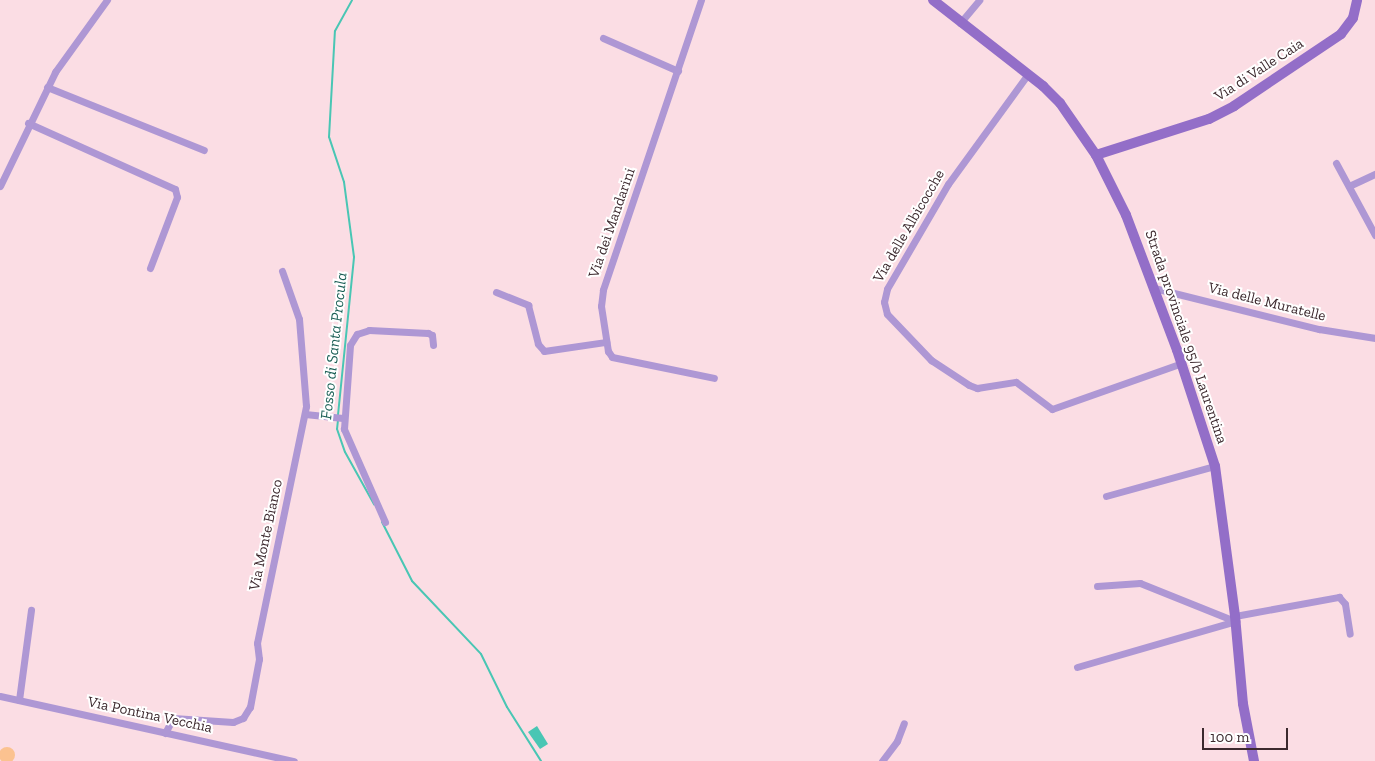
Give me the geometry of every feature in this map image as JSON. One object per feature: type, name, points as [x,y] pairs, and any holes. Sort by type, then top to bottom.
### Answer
[{"type":"main road","name":"Strada provinciale 95/b Laurentina","points":[[933,0],[1028,74],[1060,103],[1096,155],[1126,215],[1182,364],[1215,466],[1236,619],[1244,711],[1254,761]]},
{"type":"main road","name":"Via di Valle Caia","points":[[1096,155],[1209,119],[1234,106],[1337,37],[1353,18],[1357,0]]},
{"type":"street","points":[[0,186],[28,123],[47,87],[70,49],[107,0]]},
{"type":"street","name":"Via dei Mandarini","points":[[606,342],[601,308],[603,290],[701,0]]},
{"type":"street","points":[[960,22],[979,0]]},
{"type":"street","points":[[603,38],[678,71]]},
{"type":"street","name":"Via delle Albicocche","points":[[1028,74],[948,184],[887,289],[884,305],[887,314],[931,360],[969,386],[980,388],[1016,382],[1052,409],[1182,364]]},
{"type":"street","points":[[47,87],[204,150]]},
{"type":"street","points":[[28,123],[175,189],[176,197],[150,268]]},
{"type":"street","points":[[1336,163],[1375,235]]},
{"type":"street","points":[[1349,186],[1375,174]]},
{"type":"street","name":"Via Monte Bianco","points":[[165,733],[173,718],[229,722],[241,719],[249,711],[258,662],[257,643],[305,414],[300,319],[282,271]]},
{"type":"street","name":"Via delle Muratelle","points":[[1154,288],[1269,318],[1375,338]]},
{"type":"street","points":[[496,292],[528,304],[538,344],[544,351],[606,342],[613,358],[714,378]]},
{"type":"street","points":[[385,522],[349,444],[343,418],[350,348],[356,335],[368,330],[428,333],[432,335],[433,345]]},
{"type":"street","points":[[305,414],[343,418]]},
{"type":"street","points":[[1106,496],[1215,466]]},
{"type":"street","points":[[1097,586],[1140,583],[1236,619]]},
{"type":"street","points":[[1077,667],[1236,619],[1339,597],[1345,604],[1350,634]]},
{"type":"street","points":[[19,700],[31,610]]},
{"type":"street","name":"Via Pontina Vecchia","points":[[0,696],[294,761]]},
{"type":"street","points":[[882,761],[895,744],[904,723]]},
{"type":"shaded area","points":[[537,726],[548,744],[540,749],[528,732]]},
{"type":"shaded area","points":[[7,747],[15,755],[7,763],[-1,755]]},
{"type":"waterway","name":"Fosso di Santa Procula","points":[[338,415],[354,257],[344,182],[329,137],[335,31],[352,0]]},
{"type":"waterway","name":"Fosso di Santa Procula","points":[[338,420],[337,429],[345,452],[374,504]]},
{"type":"waterway","name":"Fosso di Santa Procula","points":[[382,522],[412,581],[481,654],[507,707],[541,761]]}]
